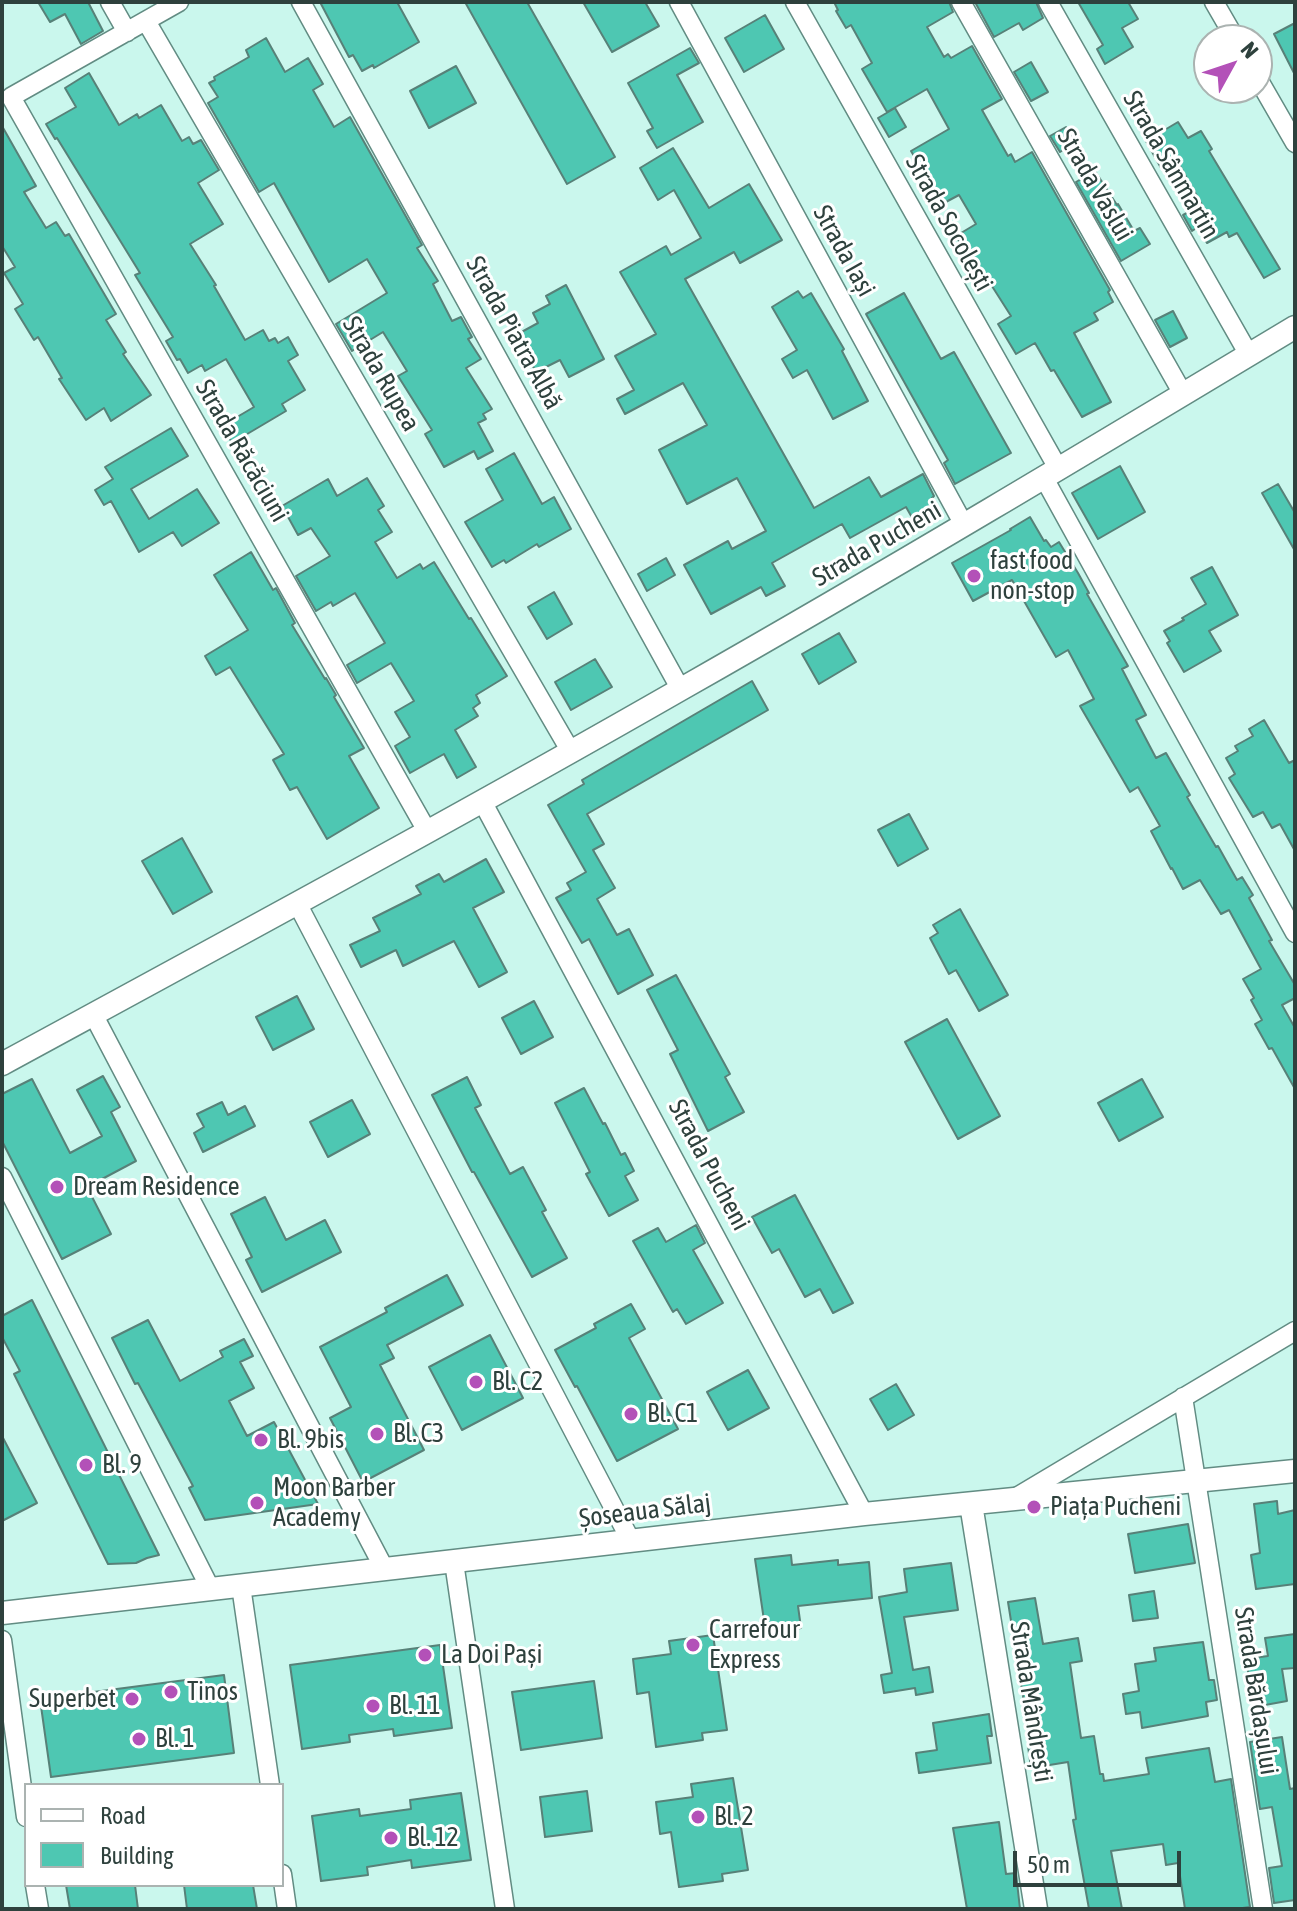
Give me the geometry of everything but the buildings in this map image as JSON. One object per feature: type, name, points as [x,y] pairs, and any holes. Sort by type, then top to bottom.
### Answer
[{"type":"street","points":[[110,2],[127,32],[179,2]]},
{"type":"street","name":"Strada Piatra Albă","points":[[301,2],[681,690]]},
{"type":"street","name":"Strada Iași","points":[[679,2],[964,525]]},
{"type":"street","name":"Strada Socolești","points":[[795,2],[1295,933]]},
{"type":"street","name":"Strada Vaslui","points":[[961,2],[1183,394]]},
{"type":"street","name":"Strada Sânmartin","points":[[1048,2],[1249,355]]},
{"type":"street","points":[[1214,2],[1227,24]]},
{"type":"street","name":"Strada Rupea","points":[[146,21],[571,752]]},
{"type":"street","name":"Strada Răcăciuni","points":[[127,32],[11,97],[427,831]]},
{"type":"street","points":[[1273,104],[1295,143]]},
{"type":"street","name":"Strada Pucheni","points":[[2,1064],[681,690],[1295,327]]},
{"type":"street","name":"Strada Pucheni","points":[[482,801],[864,1514]]},
{"type":"street","points":[[297,903],[631,1541]]},
{"type":"street","points":[[93,1014],[385,1570]]},
{"type":"street","points":[[2,1177],[211,1590]]},
{"type":"street","points":[[1013,1499],[1295,1331]]},
{"type":"street","name":"Strada Bărdașului","points":[[1183,1397],[1263,1909]]},
{"type":"street","name":"Șoseaua Sălaj","points":[[2,1613],[864,1514],[1295,1471]]},
{"type":"street","name":"Strada Mândrești","points":[[971,1504],[1036,1909]]},
{"type":"street","points":[[454,1562],[505,1909]]},
{"type":"street","points":[[241,1586],[270,1783]]},
{"type":"street","points":[[2,1640],[24,1802]]},
{"type":"street","points":[[35,1887],[39,1909]]},
{"type":"street","points":[[284,1887],[287,1909]]},
{"type":"place","name":"fast food non-stop","points":[[974,576]]},
{"type":"place","name":"Dream Residence","points":[[57,1187]]},
{"type":"place","name":"Bl. C2","points":[[476,1382]]},
{"type":"place","name":"Bl. C1","points":[[631,1414]]},
{"type":"place","name":"Bl. C3","points":[[377,1434]]},
{"type":"place","name":"Bl. 9bis","points":[[261,1440]]},
{"type":"place","name":"Bl. 9","points":[[86,1465]]},
{"type":"place","name":"Moon Barber Academy","points":[[257,1503]]},
{"type":"place","name":"Piața Pucheni","points":[[1034,1507]]},
{"type":"place","name":"Carrefour Express","points":[[693,1645]]},
{"type":"place","name":"La Doi Pași","points":[[425,1655]]},
{"type":"place","name":"Tinos","points":[[171,1692]]},
{"type":"place","name":"Superbet","points":[[132,1699]]},
{"type":"place","name":"Bl. 11","points":[[373,1706]]},
{"type":"place","name":"Bl. 1","points":[[139,1739]]},
{"type":"place","name":"Bl. 2","points":[[698,1817]]},
{"type":"place","name":"Bl. 12","points":[[391,1838]]}]
